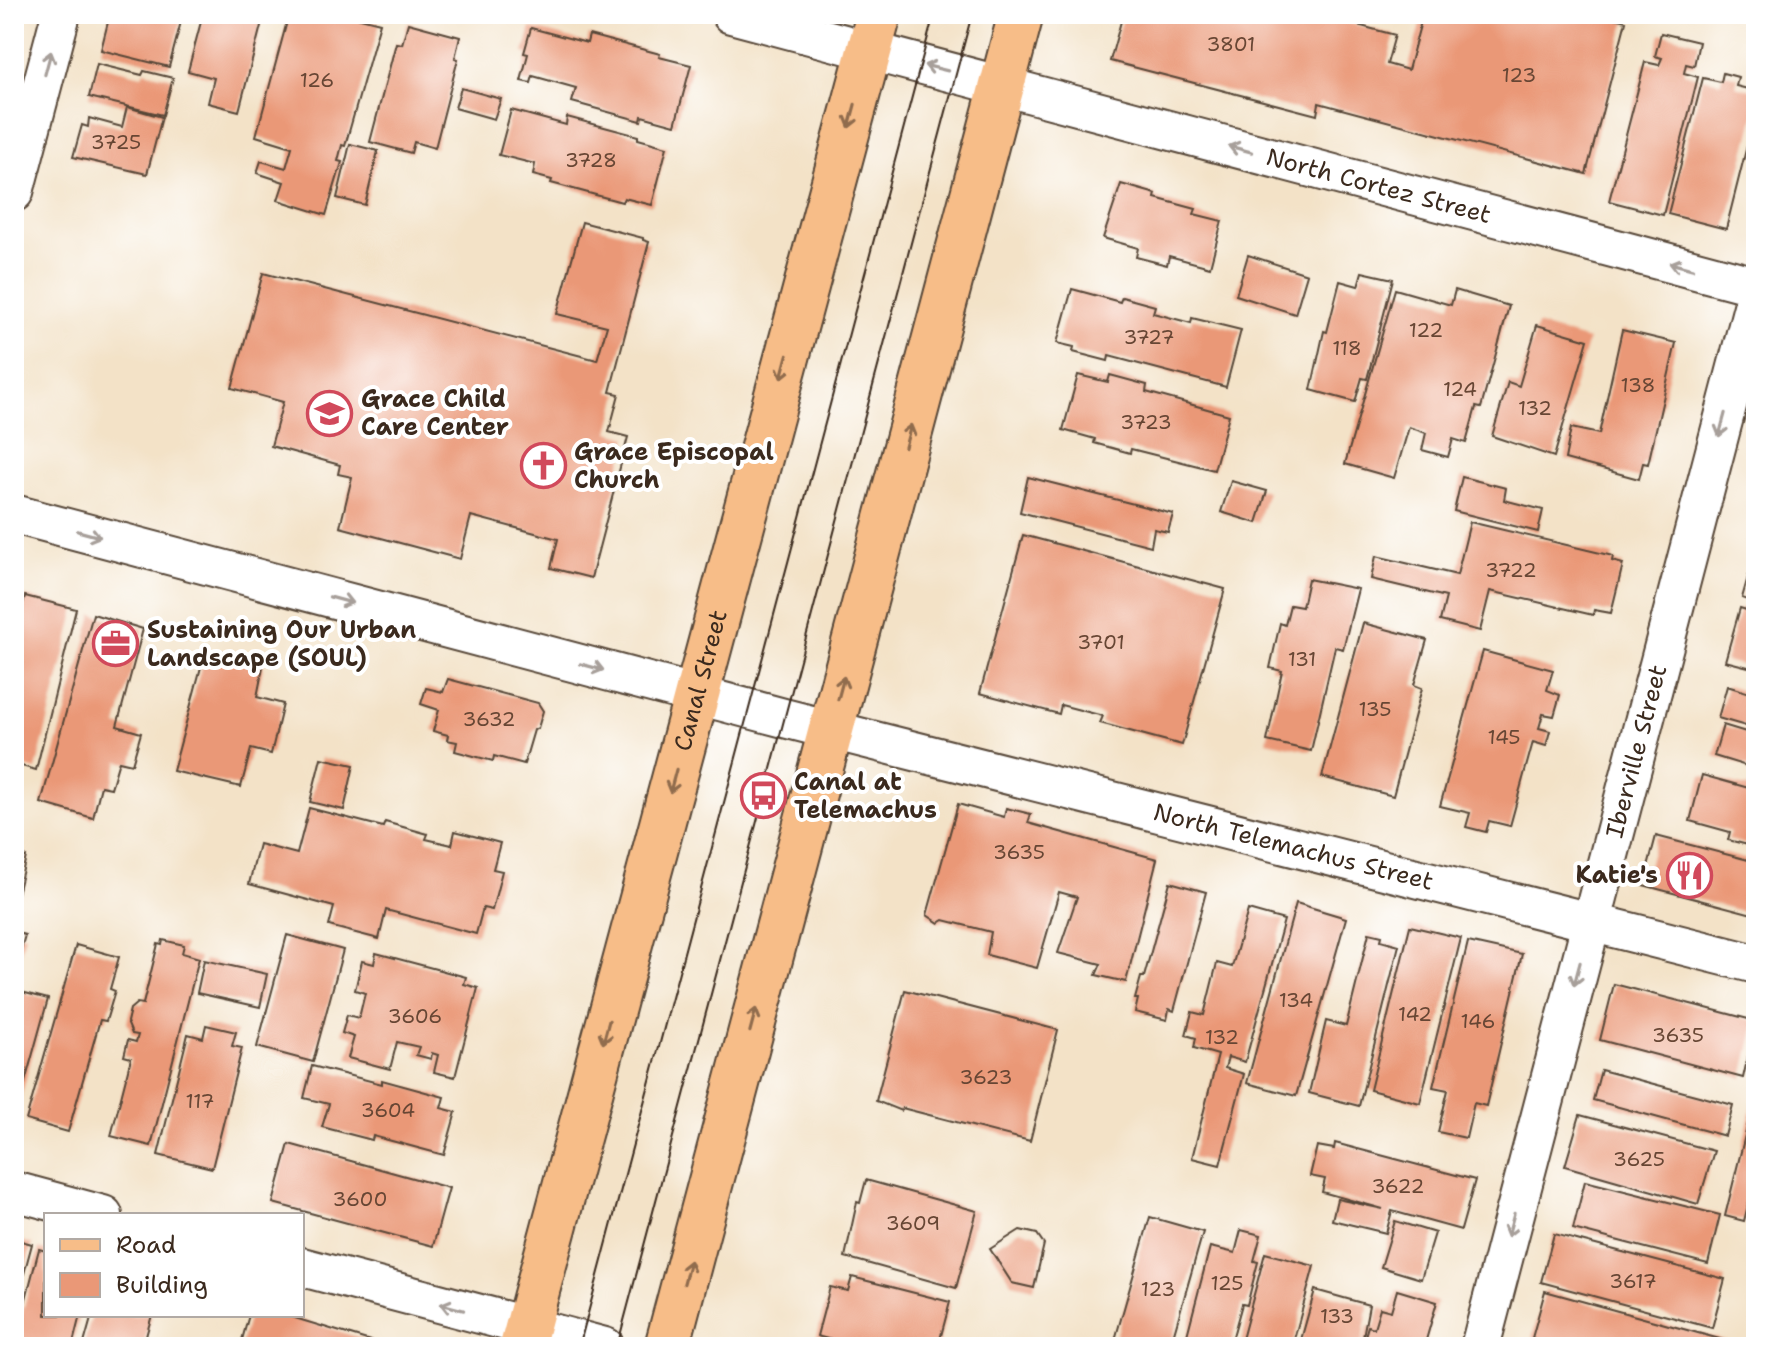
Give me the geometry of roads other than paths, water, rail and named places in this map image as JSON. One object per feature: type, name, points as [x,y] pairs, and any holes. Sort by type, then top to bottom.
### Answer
[{"type":"main road","points":[[667,1347],[1021,14]]},
{"type":"main road","name":"Canal Street","points":[[525,1337],[875,32]]},
{"type":"street","points":[[14,192],[61,14]]},
{"type":"street","name":"North Cortez Street","points":[[731,14],[875,32],[1002,85],[1756,286]]},
{"type":"street","name":"Iberville Street","points":[[1480,1347],[1756,295]]},
{"type":"street","name":"North Telemachus Street","points":[[14,514],[696,695],[1756,964]]},
{"type":"street","points":[[14,1191],[96,1213]]},
{"type":"street","points":[[304,1268],[525,1337],[605,1347]]},
{"type":"tram line","points":[[579,1347],[934,14]]},
{"type":"tram line","points":[[617,1347],[972,14]]},
{"type":"place","name":"Grace Child Care Center","points":[[330,413]]},
{"type":"place","name":"Grace Episcopal Church","points":[[543,466]]},
{"type":"place","name":"Sustaining Our Urban Landscape (SOUL)","points":[[116,644]]},
{"type":"place","name":"Canal at Telemachus","points":[[763,796]]},
{"type":"place","name":"Katie's","points":[[1689,875]]}]
